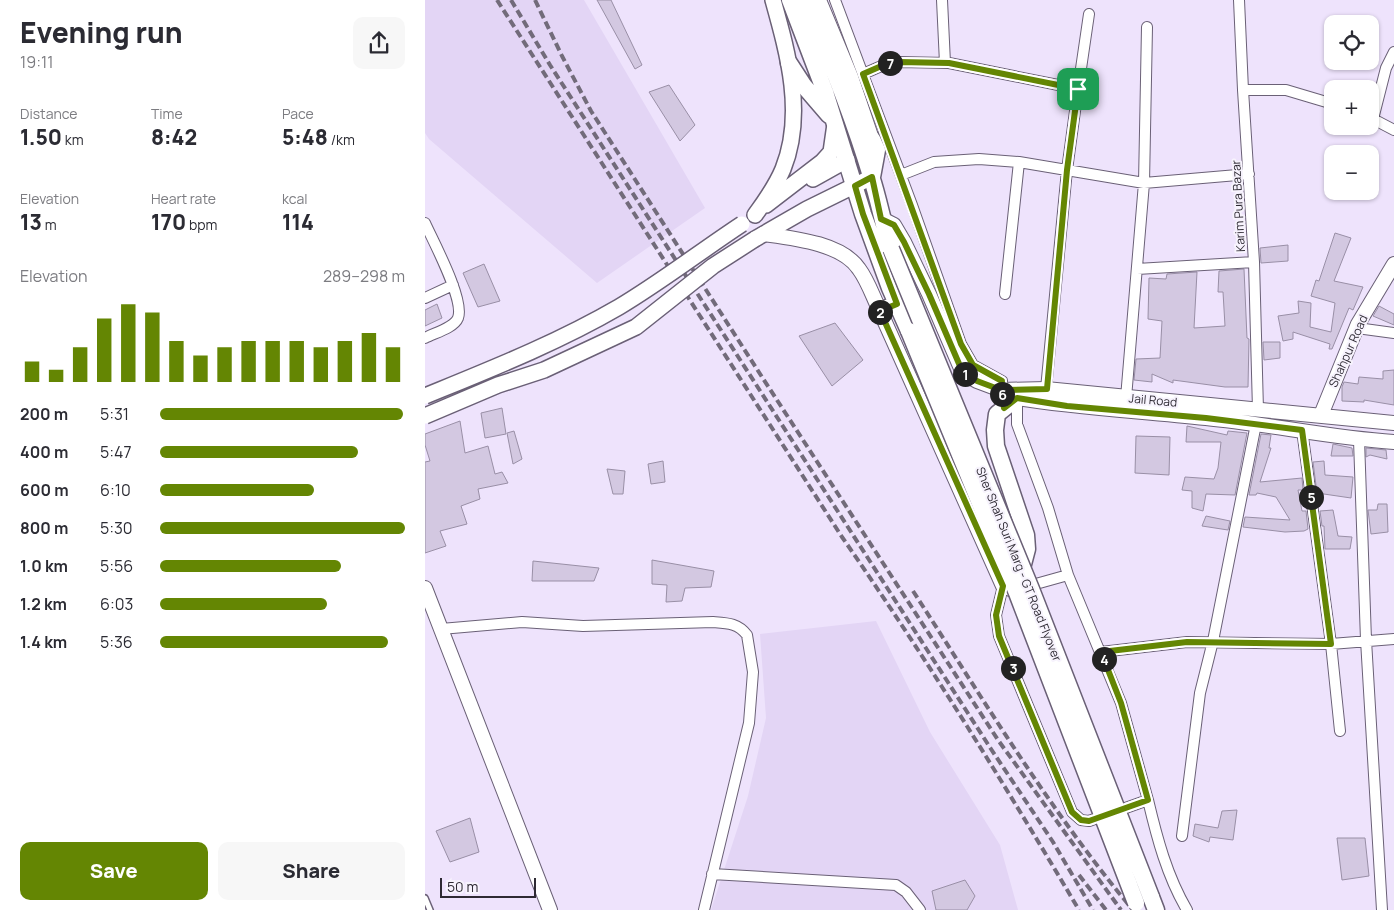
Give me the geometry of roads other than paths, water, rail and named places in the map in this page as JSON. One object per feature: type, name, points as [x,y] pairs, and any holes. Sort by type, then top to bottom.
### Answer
[{"type":"main road","points":[[756,214],[783,169],[791,142],[793,118],[789,63],[773,0]]},
{"type":"main road","points":[[756,214],[822,162],[831,152],[835,123],[790,0]]},
{"type":"main road","points":[[806,0],[840,86],[872,177]]},
{"type":"main road","points":[[789,63],[804,86],[835,123]]},
{"type":"main road","name":"Sher Shah Suri Marg - GT Road Flyover","points":[[835,123],[863,214],[897,304],[1017,593],[1138,910]]},
{"type":"main road","points":[[872,139],[877,150],[872,177]]},
{"type":"main road","points":[[425,396],[531,352],[583,327],[620,306],[756,214],[847,160]]},
{"type":"main road","points":[[425,416],[498,386],[544,370],[636,327],[713,266],[763,234],[872,177]]},
{"type":"main road","name":"Sher Shah Suri Marg - GT Road Flyover","points":[[872,177],[881,219],[895,260],[1022,568],[1155,910]]},
{"type":"main road","points":[[880,311],[897,304]]},
{"type":"main road","points":[[1017,398],[997,414],[995,430],[996,446],[1026,534],[1027,549],[1022,568]]},
{"type":"street","points":[[819,0],[851,77],[872,139]]},
{"type":"street","points":[[835,0],[901,175],[961,344],[973,365],[1002,381],[1001,390],[1004,408]]},
{"type":"street","points":[[942,0],[945,63]]},
{"type":"street","name":"Karim Pura Bazar","points":[[1183,836],[1200,693],[1213,641],[1257,417],[1254,262],[1239,0]]},
{"type":"street","points":[[1047,389],[1067,170],[1089,14]]},
{"type":"street","points":[[1126,398],[1144,183],[1147,27]]},
{"type":"street","points":[[1379,91],[1386,68],[1394,52]]},
{"type":"street","points":[[863,74],[886,64],[899,62],[945,63],[1078,89]]},
{"type":"street","points":[[1243,90],[1286,90],[1324,101]]},
{"type":"street","points":[[1379,122],[1394,130]]},
{"type":"street","points":[[901,175],[934,162],[952,159],[1019,162],[1144,183],[1249,174]]},
{"type":"street","points":[[1005,294],[1019,162]]},
{"type":"street","points":[[881,219],[894,225],[908,249],[963,373],[977,381],[1001,390]]},
{"type":"street","points":[[425,223],[430,246],[453,285],[459,307],[458,318],[453,324],[425,338]]},
{"type":"street","points":[[763,234],[794,238],[840,252],[859,268],[1008,588],[996,615],[997,628],[1072,812],[1081,820],[1089,821],[1148,800]]},
{"type":"street","points":[[1137,269],[1254,262]]},
{"type":"street","name":"Shahpur Road","points":[[1321,415],[1357,328],[1394,264]]},
{"type":"street","points":[[425,298],[453,285]]},
{"type":"street","points":[[1357,328],[1394,333]]},
{"type":"street","name":"Jail Road","points":[[1001,390],[1047,389],[1126,398],[1257,417],[1302,430],[1359,440],[1394,442]]},
{"type":"street","points":[[1017,398],[1017,424],[1048,508],[1068,575],[1121,703],[1166,866],[1187,910]]},
{"type":"street","name":"Jail Road","points":[[1017,398],[1067,406],[1257,417],[1321,415],[1394,423]]},
{"type":"street","points":[[1302,430],[1331,644],[1340,731]]},
{"type":"street","points":[[1359,440],[1366,640],[1382,910]]},
{"type":"street","points":[[1008,588],[1068,575]]},
{"type":"street","points":[[425,588],[550,910]]},
{"type":"street","points":[[441,629],[522,622],[583,626],[713,622],[731,624],[743,630],[747,635],[753,672],[749,723],[703,910]]},
{"type":"street","points":[[1101,652],[1187,642],[1331,644],[1394,639]]},
{"type":"street","points":[[712,874],[896,885],[906,892],[920,910]]},
{"type":"lane","points":[[425,898],[430,910]]},
{"type":"railway","points":[[497,0],[842,537],[934,675],[1079,910]]},
{"type":"railway","points":[[511,0],[550,65],[991,749],[1053,842],[1093,910]]},
{"type":"railway","points":[[535,0],[591,111],[762,377],[998,740],[1121,910]]},
{"type":"railway","points":[[913,591],[1045,794],[1073,834],[1133,910]]},
{"type":"railway","points":[[1079,875],[1106,910]]}]
